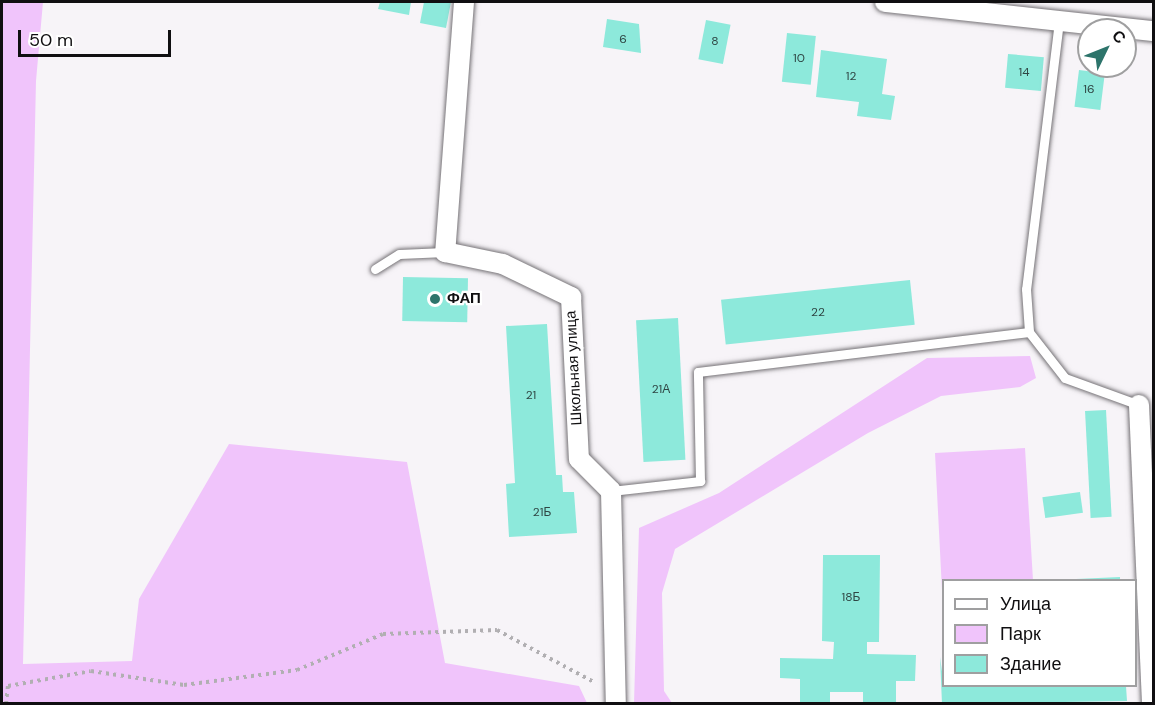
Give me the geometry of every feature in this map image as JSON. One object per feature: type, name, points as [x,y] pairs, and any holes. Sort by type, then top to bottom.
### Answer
[{"type":"street","points":[[445,252],[464,2]]},
{"type":"street","points":[[885,2],[1154,31]]},
{"type":"street","name":"Школьная улица","points":[[445,252],[503,264],[571,297],[579,459],[610,491]]},
{"type":"street","points":[[1139,405],[1152,704]]},
{"type":"street","points":[[610,491],[614,698]]},
{"type":"lane","points":[[1059,21],[1026,289],[1029,332],[1065,378],[1139,405]]},
{"type":"lane","points":[[375,269],[399,254],[445,252]]},
{"type":"lane","points":[[610,491],[700,481],[698,372],[1029,332]]},
{"type":"path","points":[[6,704],[8,686],[91,671],[184,685],[297,670],[383,634],[497,630],[614,698]]},
{"type":"green space","points":[[2,2],[43,2],[36,81],[23,664],[132,661],[139,599],[229,444],[407,462],[445,663],[579,686],[587,703],[2,703]]},
{"type":"green space","points":[[1030,356],[1036,378],[1020,387],[941,396],[868,433],[675,549],[662,593],[664,691],[672,703],[634,703],[639,528],[719,493],[927,358]]},
{"type":"green space","points":[[1025,448],[1033,579],[942,579],[942,590],[935,453]]},
{"type":"building","points":[[380,2],[411,2],[409,15],[378,9]]},
{"type":"building","points":[[424,2],[451,2],[446,28],[420,23]]},
{"type":"building","points":[[607,19],[639,24],[641,53],[603,47]]},
{"type":"building","points":[[706,20],[731,25],[723,64],[698,59]]},
{"type":"building","points":[[787,33],[816,36],[811,85],[782,82]]},
{"type":"building","points":[[821,50],[887,59],[882,94],[895,96],[891,120],[857,116],[859,102],[816,97]]},
{"type":"building","points":[[1008,54],[1044,57],[1041,91],[1005,88]]},
{"type":"building","points":[[1078,78],[1104,78],[1100,110],[1074,107]]},
{"type":"building","name":"ФАП","points":[[403,277],[468,278],[467,322],[402,321]]},
{"type":"building","points":[[910,280],[915,325],[726,345],[721,300]]},
{"type":"building","points":[[678,318],[685,460],[643,462],[636,320]]},
{"type":"building","points":[[547,324],[556,475],[562,475],[563,492],[574,492],[577,533],[509,537],[506,484],[515,483],[506,326]]},
{"type":"building","points":[[1106,410],[1112,517],[1091,518],[1085,411]]},
{"type":"building","points":[[1080,492],[1083,513],[1045,518],[1042,497]]},
{"type":"building","points":[[823,555],[880,555],[879,642],[867,642],[867,654],[916,655],[915,681],[896,681],[896,704],[863,704],[863,692],[830,692],[830,704],[800,704],[800,679],[780,678],[780,658],[833,659],[834,642],[822,641]]},
{"type":"building","points":[[1120,577],[1120,579],[1076,579]]},
{"type":"building","points":[[940,657],[942,687],[1126,687],[1127,701],[942,704]]},
{"type":"place","name":"ФАП","points":[[435,299]]}]
